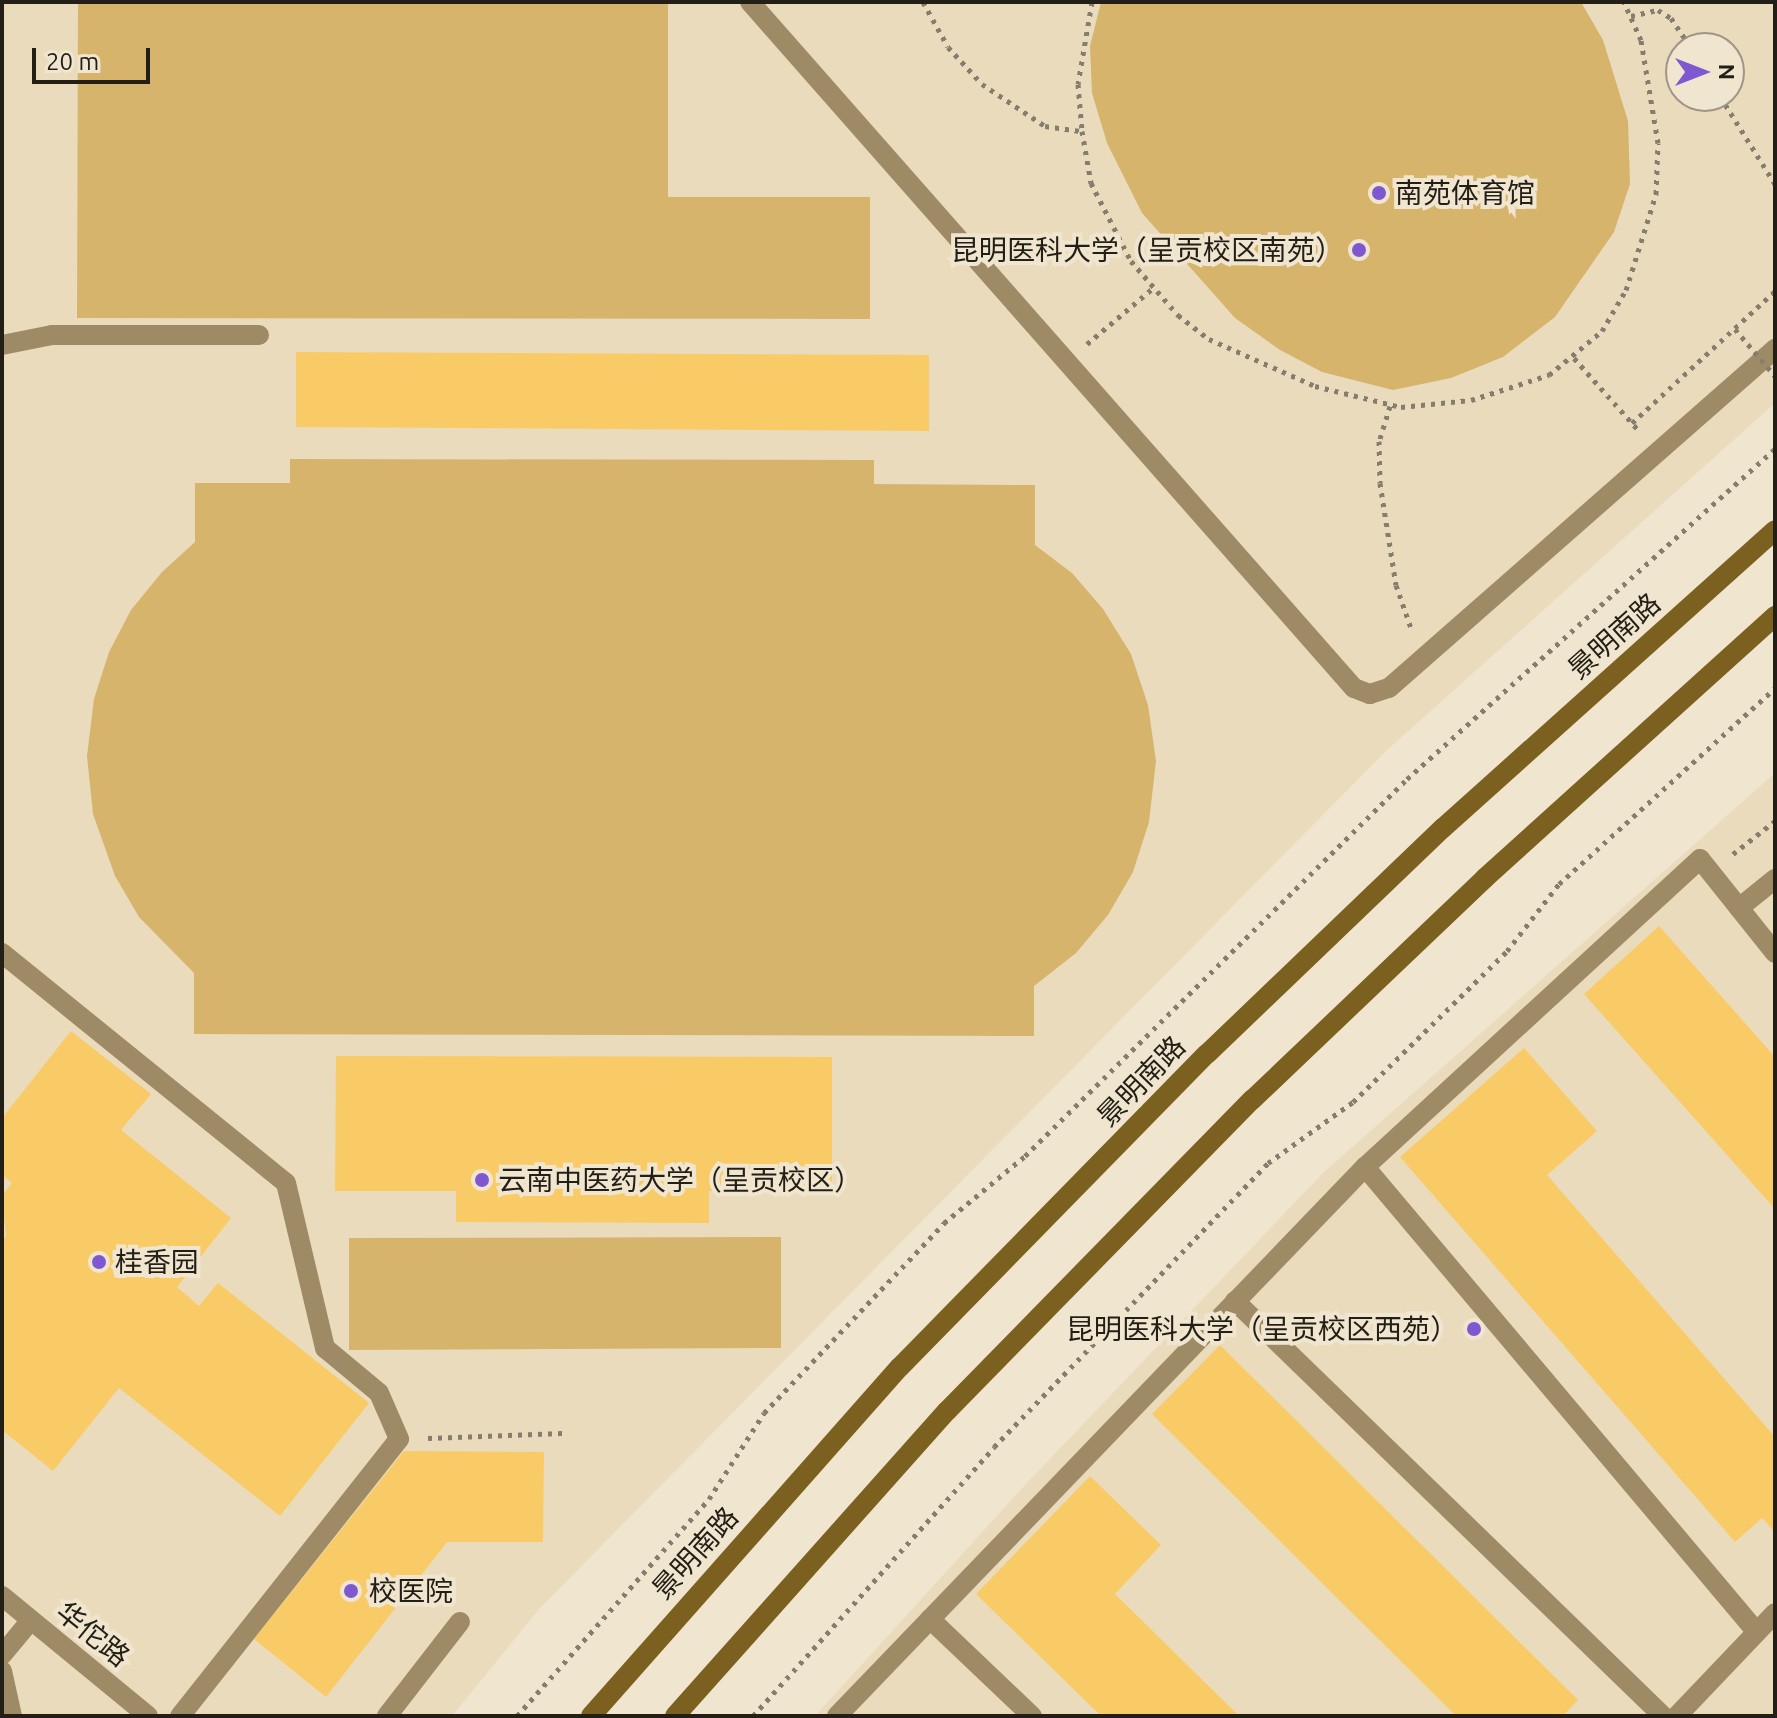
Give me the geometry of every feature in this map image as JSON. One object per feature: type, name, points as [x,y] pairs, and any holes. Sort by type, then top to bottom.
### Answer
[{"type":"street","name":"景明南路","points":[[591,1716],[900,1367],[1207,1054],[1443,828],[1775,530]]},
{"type":"street","points":[[675,1716],[947,1411],[1252,1100],[1485,878],[1775,616]]},
{"type":"lane","points":[[750,2],[1354,688],[1370,694],[1389,688],[1775,349]]},
{"type":"lane","points":[[2,345],[52,335],[259,335]]},
{"type":"lane","points":[[838,1716],[1365,1167],[1700,859],[1775,953]]},
{"type":"lane","points":[[1739,908],[1775,879]]},
{"type":"lane","points":[[2,953],[286,1183],[325,1348],[379,1393],[399,1439],[180,1716]]},
{"type":"lane","points":[[1365,1167],[1755,1630]]},
{"type":"lane","points":[[1235,1301],[1663,1716]]},
{"type":"lane","name":"华佗路","points":[[2,1596],[148,1716]]},
{"type":"lane","points":[[1677,1716],[1755,1630],[1775,1613]]},
{"type":"lane","points":[[930,1619],[1032,1716]]},
{"type":"lane","points":[[2,1655],[31,1620]]},
{"type":"lane","points":[[387,1716],[460,1622]]},
{"type":"lane","points":[[2,1671],[12,1716]]},
{"type":"path","points":[[923,2],[948,47],[982,84],[1045,126],[1082,131]]},
{"type":"path","points":[[1092,2],[1078,84],[1091,183],[1111,230],[1153,288],[1209,339],[1315,386],[1390,406],[1438,404],[1516,390],[1574,358],[1602,331],[1626,290],[1656,194],[1658,143],[1651,89],[1631,16],[1624,2]]},
{"type":"path","points":[[1631,16],[1658,10],[1671,18],[1680,32]]},
{"type":"path","points":[[1730,112],[1775,184]]},
{"type":"path","points":[[1067,361],[1153,288]]},
{"type":"path","points":[[1632,423],[1775,291]]},
{"type":"path","points":[[1735,329],[1775,376]]},
{"type":"path","points":[[1574,358],[1658,451]]},
{"type":"path","points":[[1390,406],[1379,441],[1386,536],[1396,585],[1413,631],[1431,651]]},
{"type":"path","points":[[517,1716],[709,1499],[764,1413],[944,1223],[1025,1156],[1407,779],[1775,449]]},
{"type":"path","points":[[753,1716],[994,1447],[1268,1163],[1353,1102],[1507,951],[1559,884],[1775,688]]},
{"type":"path","points":[[1711,872],[1775,821]]},
{"type":"path","points":[[399,1439],[563,1433]]},
{"type":"shaded area","name":"云南中医药大学（呈贡校区）","points":[[2,2],[1775,2],[1775,403],[1386,751],[539,1609],[452,1716],[2,1716]]},
{"type":"shaded area","points":[[78,2],[668,2],[668,197],[870,197],[870,319],[77,318]]},
{"type":"shaded area","name":"南苑体育馆","points":[[1101,2],[1581,2],[1603,40],[1628,121],[1630,184],[1614,232],[1555,317],[1503,357],[1451,378],[1393,390],[1322,372],[1280,350],[1235,318],[1142,213],[1107,143],[1092,93],[1090,46]]},
{"type":"shaded area","points":[[290,459],[874,460],[874,484],[1035,485],[1035,545],[1072,573],[1103,609],[1131,654],[1148,705],[1156,761],[1149,822],[1133,872],[1108,915],[1076,953],[1034,986],[1034,1036],[194,1034],[194,973],[139,917],[115,876],[93,814],[87,756],[94,699],[109,652],[131,610],[162,572],[195,542],[195,483],[290,483]]},
{"type":"shaded area","name":"昆明医科大学（呈贡校区西苑）","points":[[1775,773],[1775,1716],[815,1716],[1025,1485],[1323,1173]]},
{"type":"shaded area","points":[[781,1237],[781,1348],[349,1350],[349,1238]]},
{"type":"building","points":[[296,352],[929,355],[929,431],[296,427]]},
{"type":"building","points":[[1659,926],[1775,1057],[1775,1209],[1584,994]]},
{"type":"building","name":"桂香园","points":[[71,1031],[151,1094],[121,1130],[231,1218],[177,1287],[199,1306],[218,1283],[369,1403],[280,1516],[119,1388],[53,1471],[2,1430],[2,1241],[6,1236],[2,1196],[12,1183],[2,1175],[2,1118]]},
{"type":"building","points":[[1524,1048],[1597,1131],[1547,1175],[1775,1437],[1773,1530],[1762,1518],[1735,1542],[1400,1157]]},
{"type":"building","points":[[336,1056],[832,1057],[832,1191],[709,1191],[709,1223],[456,1222],[456,1191],[335,1191]]},
{"type":"building","points":[[1220,1345],[1578,1700],[1563,1716],[1456,1716],[1152,1414]]},
{"type":"building","name":"校医院","points":[[404,1451],[544,1452],[543,1542],[447,1542],[326,1697],[254,1639]]},
{"type":"building","points":[[1090,1476],[1161,1545],[1115,1594],[1239,1716],[1101,1716],[976,1594]]},
{"type":"place","name":"南苑体育馆","points":[[1379,193]]},
{"type":"place","name":"昆明医科大学（呈贡校区南苑）","points":[[1359,250]]},
{"type":"place","name":"云南中医药大学（呈贡校区）","points":[[482,1180]]},
{"type":"place","name":"桂香园","points":[[99,1262]]},
{"type":"place","name":"昆明医科大学（呈贡校区西苑）","points":[[1474,1329]]},
{"type":"place","name":"校医院","points":[[351,1591]]}]
